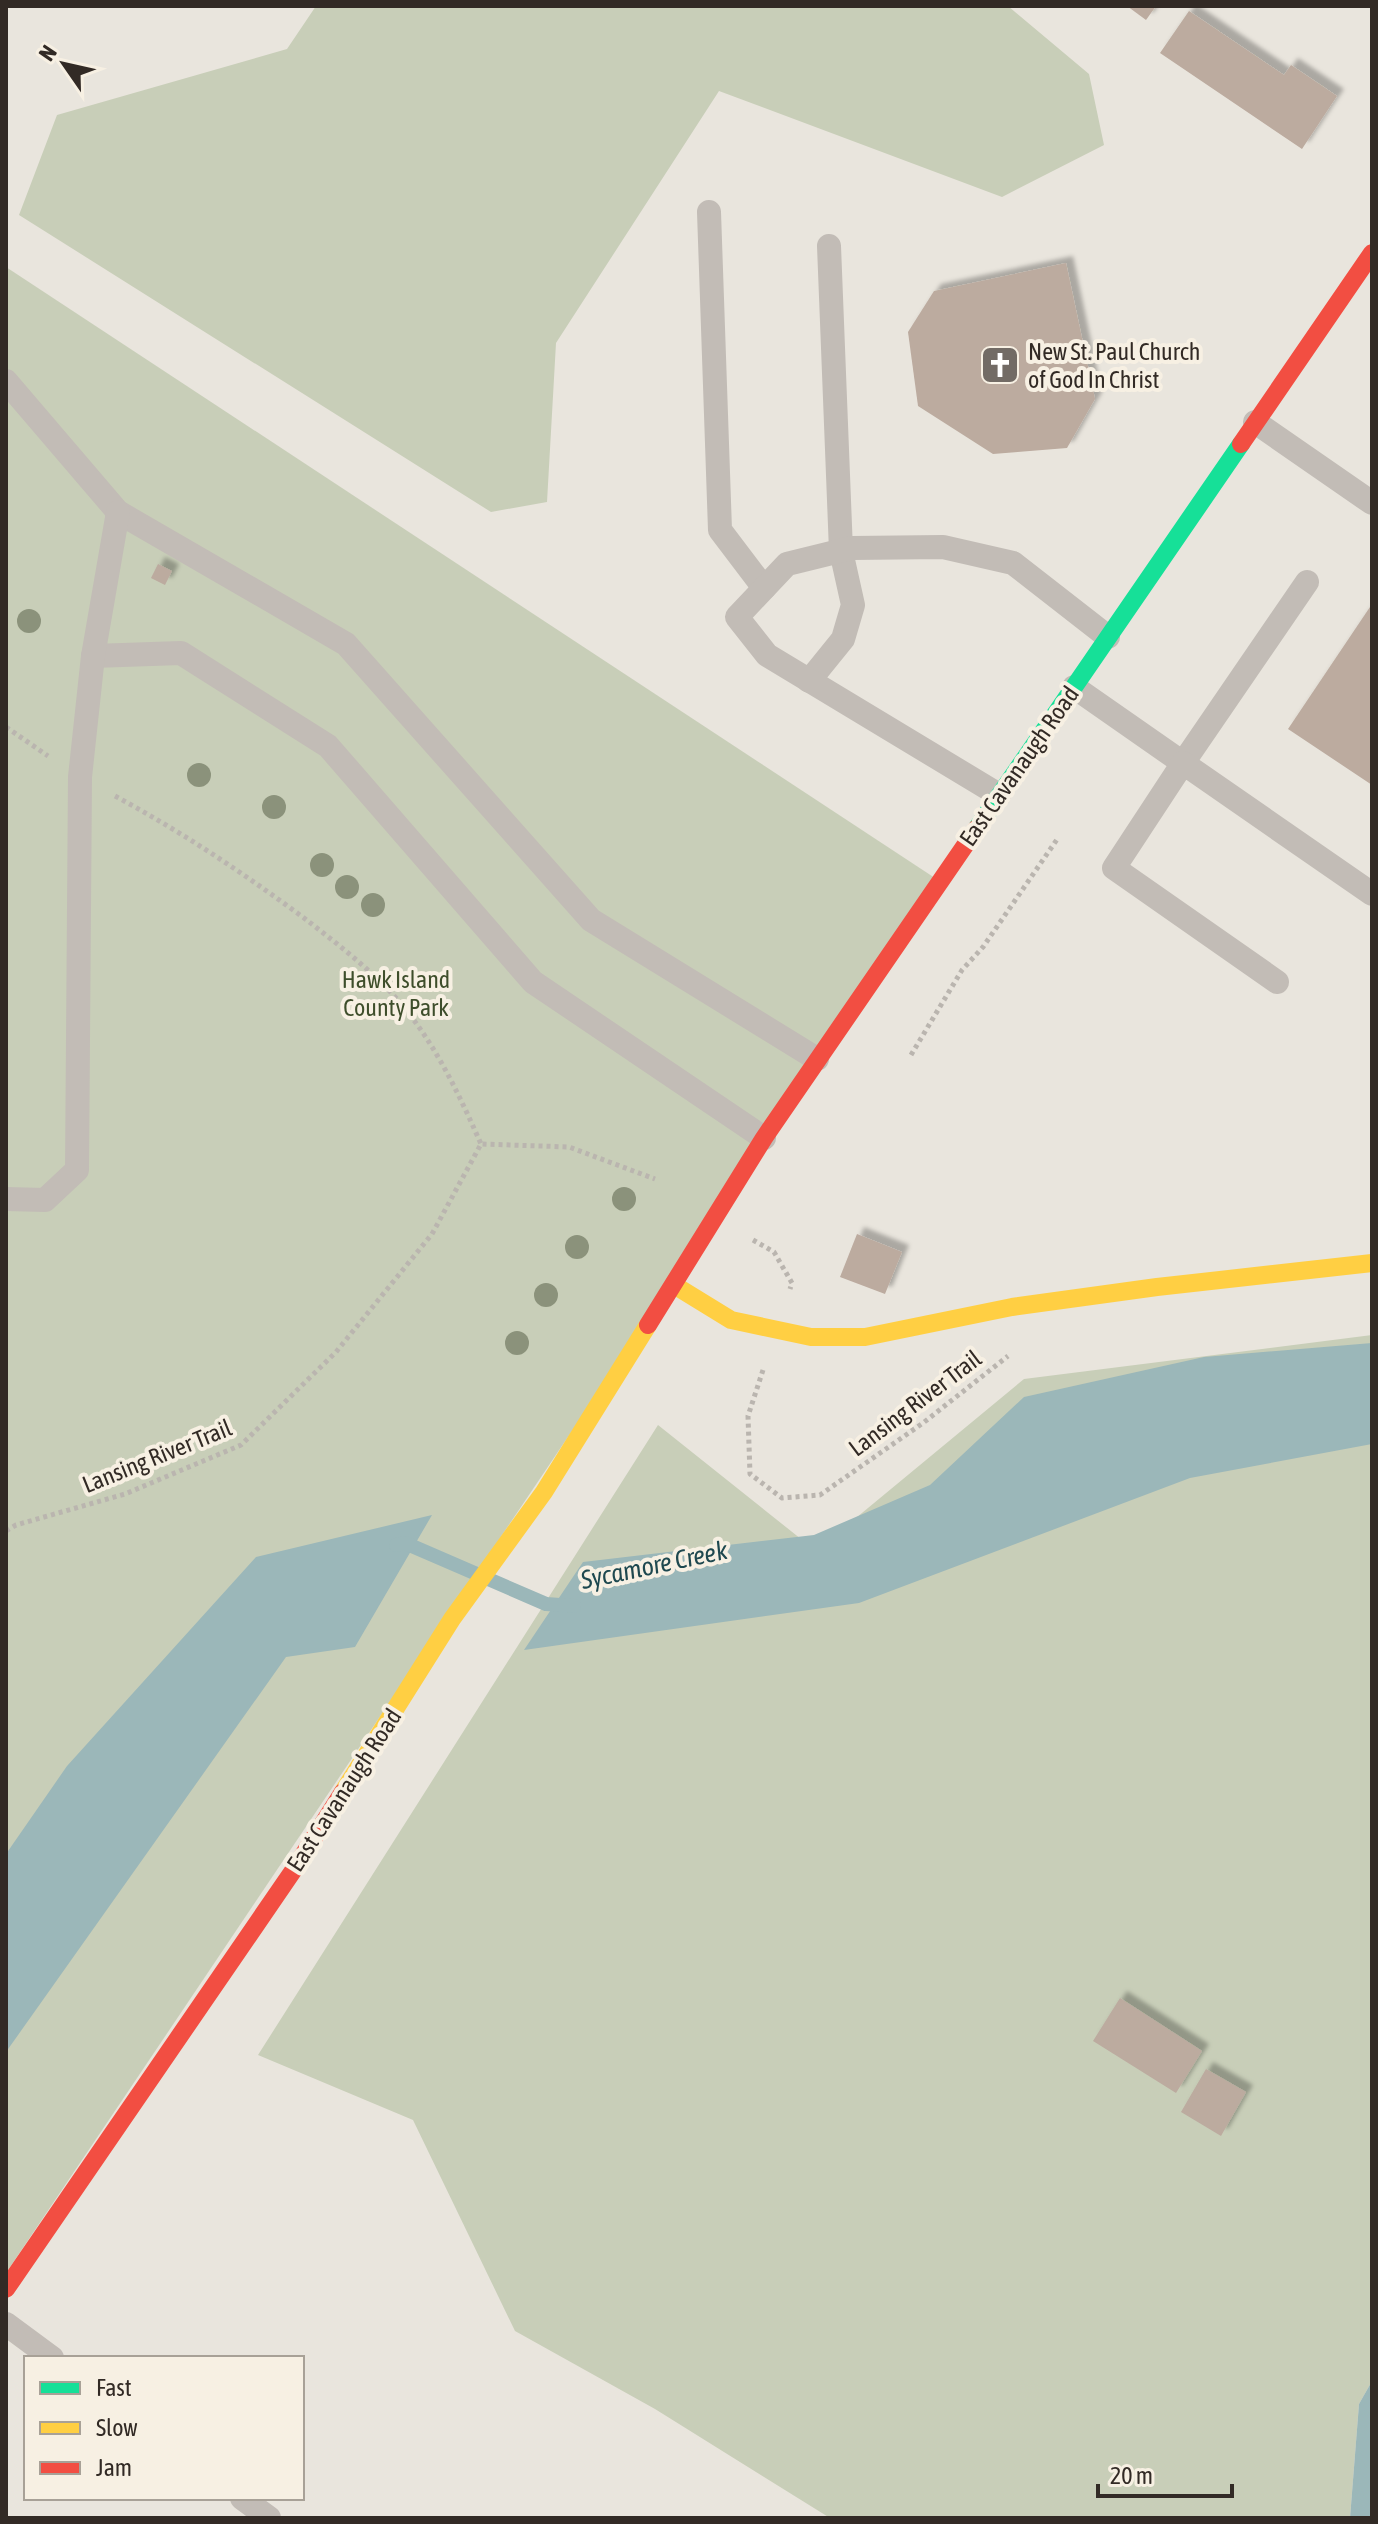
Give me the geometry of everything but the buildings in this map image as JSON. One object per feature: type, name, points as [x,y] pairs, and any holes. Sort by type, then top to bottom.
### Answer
[{"type":"street","name":"East Cavanaugh Road","points":[[6,2289],[295,1868],[452,1619],[544,1492],[764,1138],[817,1059],[1372,253]]},
{"type":"street","points":[[674,1285],[731,1320],[811,1337],[865,1337],[1012,1307],[1171,1285],[1372,1263]]},
{"type":"lane","points":[[709,212],[720,530],[764,588]]},
{"type":"lane","points":[[809,681],[843,639],[853,605],[841,551],[829,246]]},
{"type":"lane","points":[[6,381],[118,512],[346,644],[591,920],[817,1059]]},
{"type":"lane","points":[[1255,422],[1372,503]]},
{"type":"lane","points":[[6,1199],[45,1200],[77,1170],[80,777],[93,656],[118,512]]},
{"type":"lane","points":[[999,795],[767,655],[737,617],[787,564],[852,548],[943,547],[1013,563],[1108,637]]},
{"type":"lane","points":[[1277,982],[1114,868],[1307,582]]},
{"type":"lane","points":[[93,656],[181,653],[328,746],[533,982],[764,1138]]},
{"type":"lane","points":[[1074,687],[1372,894]]},
{"type":"lane","points":[[6,2324],[49,2356]]},
{"type":"lane","points":[[245,2500],[269,2518]]},
{"type":"path","points":[[6,727],[80,777],[187,836],[268,891],[340,946],[396,998],[447,1069],[481,1144],[569,1147],[655,1179]]},
{"type":"path","points":[[911,1055],[962,970],[983,947],[1058,838]]},
{"type":"path","name":"Lansing River Trail","points":[[6,1531],[16,1525],[125,1494],[241,1445],[336,1352],[432,1234],[481,1144]]},
{"type":"path","name":"Lansing River Trail","points":[[749,1238],[774,1252],[792,1283],[748,1416],[750,1474],[782,1498],[820,1495],[923,1423],[1012,1352]]},
{"type":"green space","points":[[316,6],[1008,6],[1089,74],[1104,145],[1002,197],[719,91],[556,343],[547,502],[491,512],[19,215],[57,115],[287,49]]},
{"type":"green space","name":"Hawk Island County Park","points":[[6,267],[941,882],[6,2273]]},
{"type":"green space","points":[[1372,1335],[1372,2381],[1359,2404],[1350,2518],[830,2518],[655,2409],[515,2331],[413,2120],[258,2055],[658,1425],[816,1551],[1024,1379]]},
{"type":"water","points":[[1372,1343],[1372,1444],[1190,1478],[859,1603],[524,1650],[583,1562],[814,1535],[930,1485],[1024,1397],[1204,1357]]},
{"type":"water","points":[[432,1515],[355,1647],[286,1657],[6,2052],[6,1854],[67,1766],[256,1557]]},
{"type":"water","points":[[1372,2381],[1372,2518],[1350,2518],[1359,2404]]},
{"type":"waterway","name":"Sycamore Creek","points":[[396,1545],[405,1543],[546,1604],[574,1606]]},
{"type":"traffic: fast","points":[[977,828],[1241,444]]},
{"type":"traffic: slow","points":[[674,1285],[731,1320],[811,1337],[865,1337],[1012,1307],[1372,1263]]},
{"type":"traffic: slow","points":[[343,1792],[452,1619],[544,1492],[648,1325]]},
{"type":"traffic: jam","points":[[1241,444],[1372,253]]},
{"type":"traffic: jam","points":[[648,1325],[764,1138],[977,828]]},
{"type":"traffic: jam","points":[[6,2289],[295,1868],[343,1792]]},
{"type":"place","name":"New St. Paul Church of God In Christ","points":[[1000,365]]}]
